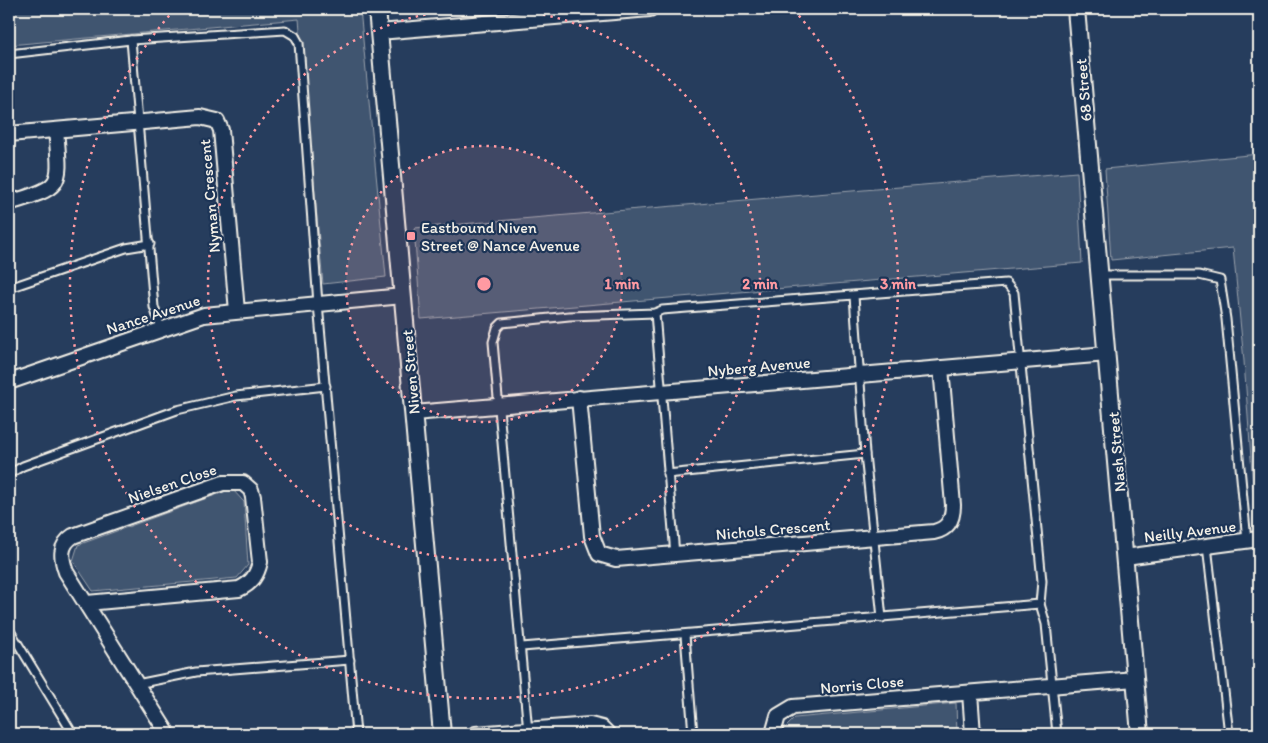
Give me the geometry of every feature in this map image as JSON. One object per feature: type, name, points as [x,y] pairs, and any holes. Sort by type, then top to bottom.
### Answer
[{"type":"street","name":"Niven Street","points":[[377,9],[442,734]]},
{"type":"street","points":[[379,32],[650,9]]},
{"type":"street","name":"68 Street","points":[[1076,9],[1090,171]]},
{"type":"street","name":"Nyman Crescent","points":[[9,134],[213,118],[219,124],[237,311]]},
{"type":"street","points":[[9,203],[44,192],[56,182],[60,169],[56,130]]},
{"type":"street","name":"Nash Street","points":[[1090,171],[1140,734]]},
{"type":"street","name":"Nance Avenue","points":[[9,382],[204,314],[403,296]]},
{"type":"street","name":"Nyberg Avenue","points":[[414,413],[1107,354]]},
{"type":"street","name":"Nichols Crescent","points":[[579,398],[592,536],[596,550],[604,557],[616,559],[674,555],[939,531],[949,524],[953,505],[941,368]]},
{"type":"street","name":"Nielsen Close","points":[[87,603],[239,589],[247,586],[258,571],[260,562],[254,497],[251,490],[243,483],[223,483],[73,536],[64,543],[62,562],[136,684],[168,734]]},
{"type":"street","name":"Neilly Avenue","points":[[1125,556],[1253,540]]},
{"type":"street","name":"Norris Close","points":[[773,734],[778,716],[793,707],[1135,679]]},
{"type":"street","points":[[970,693],[973,734]]},
{"type":"street","points":[[475,734],[528,732],[597,725],[608,734]]},
{"type":"lane","points":[[9,54],[131,40],[285,30],[295,36],[299,43],[318,304],[356,734]]},
{"type":"lane","points":[[131,40],[154,307],[161,328]]},
{"type":"lane","points":[[9,288],[126,248],[150,244]]},
{"type":"lane","points":[[1100,275],[1199,275],[1220,280],[1253,540]]},
{"type":"lane","points":[[528,732],[522,646],[493,342],[497,328],[502,323],[569,316],[655,313],[662,310],[849,294],[854,296],[1006,282],[1014,293],[1042,581],[1040,604],[1046,624],[1057,734]]},
{"type":"lane","points":[[854,296],[865,454],[882,618]]},
{"type":"lane","points":[[655,313],[674,555]]},
{"type":"lane","points":[[9,474],[22,466],[177,410],[236,396],[326,386]]},
{"type":"lane","points":[[667,474],[865,454]]},
{"type":"lane","points":[[1207,546],[1229,734]]},
{"type":"lane","points":[[522,646],[685,635],[1040,604]]},
{"type":"lane","points":[[9,629],[73,734]]},
{"type":"lane","points":[[685,635],[694,734]]},
{"type":"lane","points":[[136,684],[196,672],[350,660]]},
{"type":"shaded area","points":[[9,9],[360,9],[386,277],[323,284],[299,19],[9,45]]},
{"type":"shaded area","points":[[1259,154],[1259,527],[1256,528],[1244,361],[1233,248],[1111,260],[1105,169]]},
{"type":"shaded area","points":[[1077,172],[1082,263],[421,319],[414,228]]},
{"type":"shaded area","points":[[232,489],[244,502],[248,565],[237,578],[93,591],[73,561],[78,545]]},
{"type":"shaded area","points":[[956,703],[957,734],[783,734],[782,731],[795,718]]},
{"type":"place","name":"Eastbound Niven Street @ Nance Avenue","points":[[411,236]]}]
